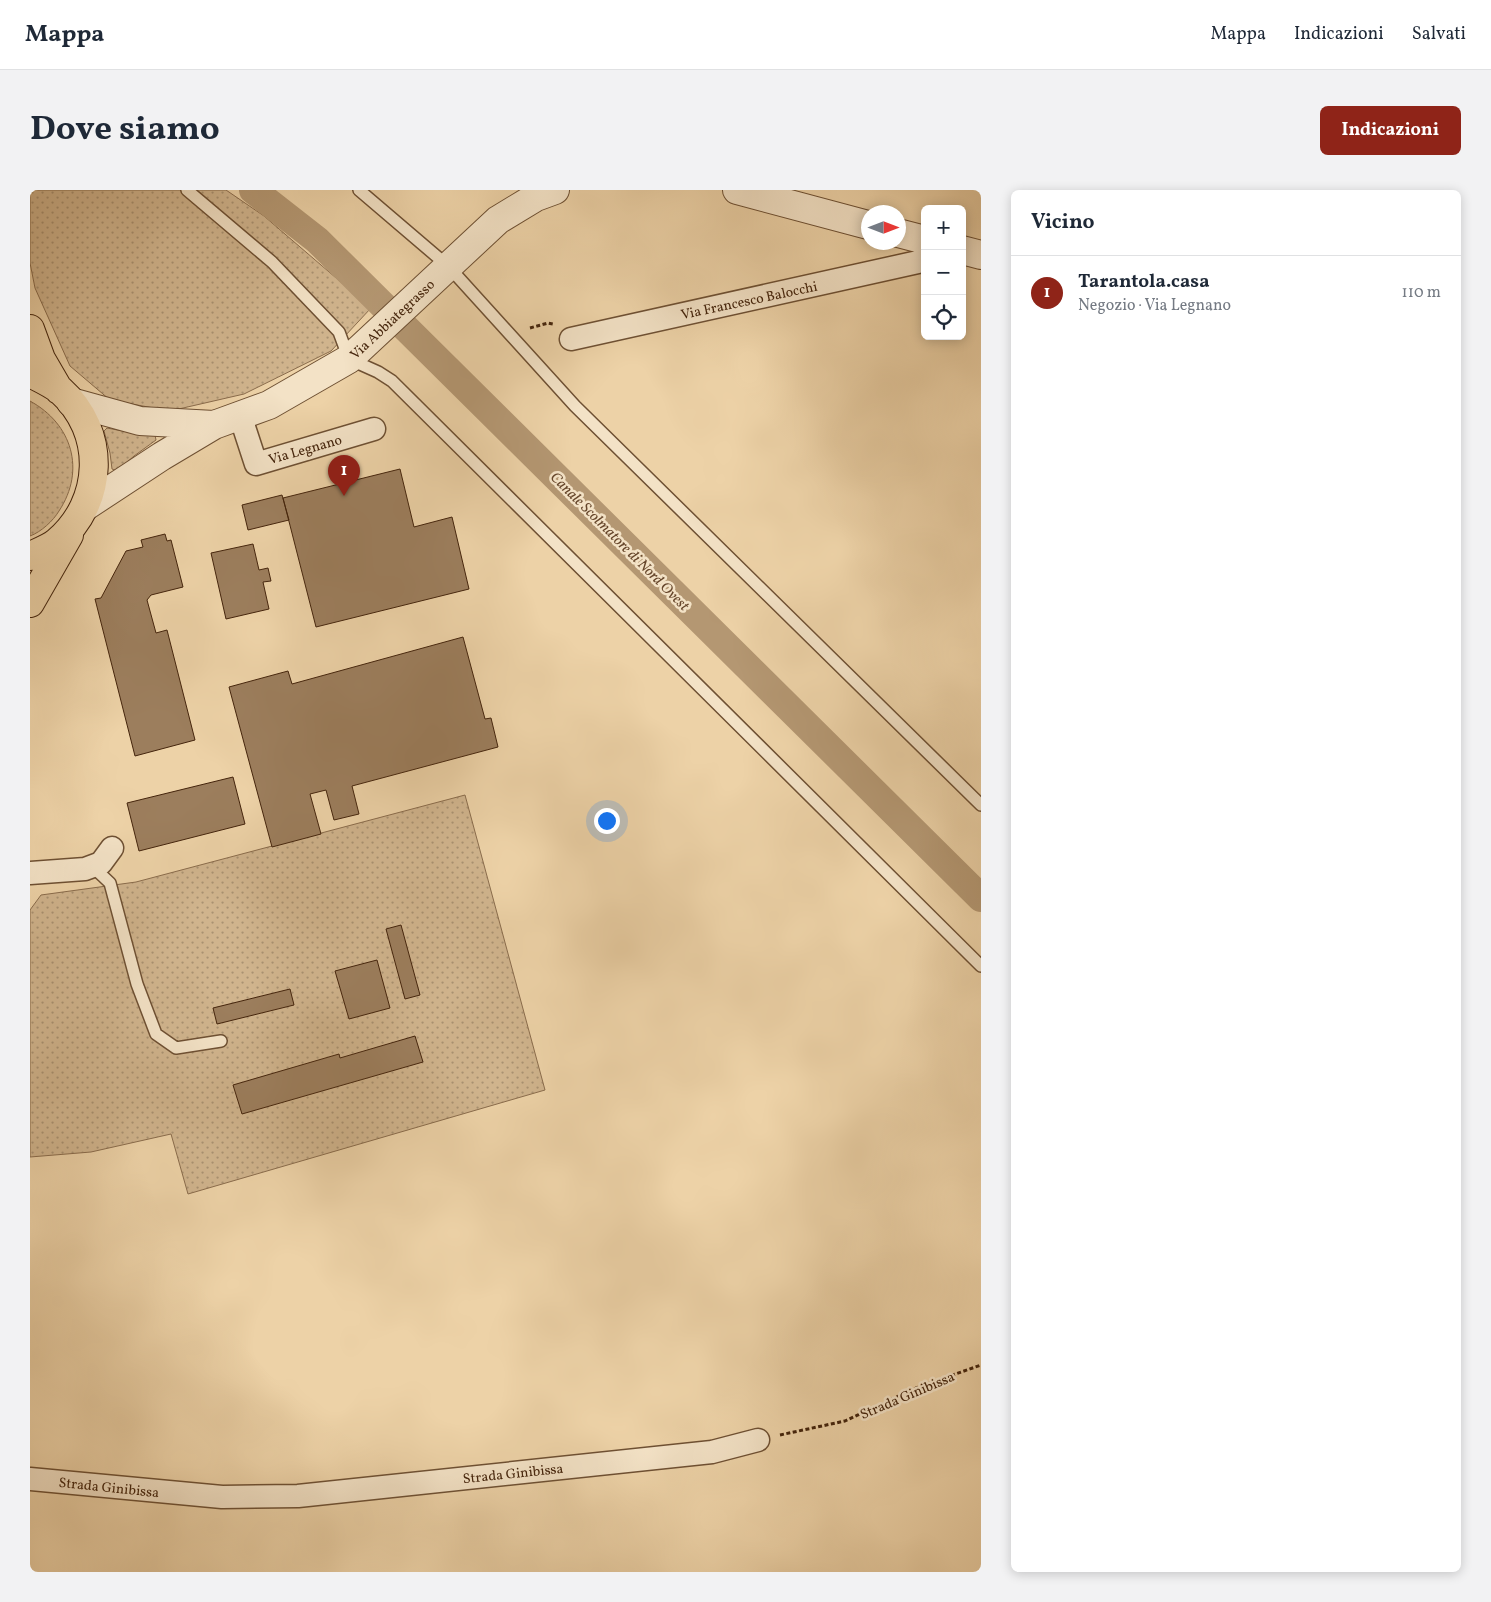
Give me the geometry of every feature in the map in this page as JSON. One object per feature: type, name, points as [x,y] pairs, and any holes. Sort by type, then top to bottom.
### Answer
[{"type":"main road","points":[[30,329],[42,359],[65,396],[85,423],[91,439],[94,456],[93,484],[81,514],[30,603]]},
{"type":"main road","points":[[30,373],[44,380],[65,396]]},
{"type":"main road","points":[[30,556],[56,543],[81,514]]},
{"type":"street","name":"Via Abbiategrasso","points":[[81,514],[162,456],[214,425],[269,405],[349,359],[498,220],[536,197],[555,190]]},
{"type":"street","points":[[738,190],[861,223]]},
{"type":"street","points":[[906,235],[921,239]]},
{"type":"street","points":[[966,251],[981,255]]},
{"type":"street","name":"Via Francesco Balocchi","points":[[575,338],[921,260]]},
{"type":"street","name":"Via Abbiategrasso","points":[[65,396],[140,421],[214,425]]},
{"type":"street","name":"Via Legnano","points":[[240,416],[256,464],[374,429]]},
{"type":"street","points":[[30,873],[92,866],[101,863],[112,848]]},
{"type":"street","name":"Strada Ginibissa","points":[[30,1479],[222,1498],[298,1496],[712,1452],[758,1440]]},
{"type":"lane","points":[[187,190],[272,262],[339,332],[349,359],[378,372],[392,381],[981,966]]},
{"type":"lane","points":[[359,190],[448,266],[575,406],[981,805]]},
{"type":"lane","points":[[92,866],[110,883],[137,984],[156,1034],[176,1048],[221,1041]]},
{"type":"path","points":[[511,336],[529,328],[548,323],[566,328],[575,338]]},
{"type":"path","name":"Strada Ginibissa","points":[[758,1440],[846,1421],[916,1388],[981,1365]]},
{"type":"shaded area","points":[[30,190],[226,190],[264,216],[371,308],[331,351],[244,394],[170,411],[110,400],[70,366],[35,288],[30,263]]},
{"type":"shaded area","points":[[30,401],[56,422],[65,435],[73,464],[72,480],[59,511],[46,526],[30,536]]},
{"type":"shaded area","points":[[107,428],[155,435],[156,440],[117,471],[112,469],[104,431]]},
{"type":"shaded area","points":[[465,795],[545,1090],[188,1194],[171,1134],[91,1152],[30,1157],[30,910],[41,895],[136,882]]},
{"type":"building","points":[[400,469],[414,527],[452,517],[469,589],[316,627],[283,498]]},
{"type":"building","points":[[282,495],[289,520],[248,530],[242,505]]},
{"type":"building","points":[[165,534],[167,541],[171,540],[183,587],[151,595],[147,600],[156,633],[167,630],[195,740],[135,756],[95,599],[101,598],[126,551],[143,547],[141,540]]},
{"type":"building","points":[[253,544],[259,570],[268,568],[271,581],[263,582],[269,609],[226,619],[211,553]]},
{"type":"building","points":[[463,637],[485,719],[491,718],[498,747],[352,786],[359,814],[334,820],[326,790],[310,794],[321,834],[272,847],[229,687],[288,671],[292,684]]},
{"type":"building","points":[[233,777],[245,824],[139,851],[127,803]]},
{"type":"building","points":[[401,925],[420,995],[405,999],[386,929]]},
{"type":"building","points":[[377,960],[390,1008],[349,1019],[335,971]]},
{"type":"building","points":[[290,989],[294,1005],[217,1024],[213,1008]]},
{"type":"building","points":[[415,1036],[423,1062],[242,1114],[233,1085],[339,1054],[340,1058]]},
{"type":"waterway","name":"Canale Scolmatore di Nord Ovest","points":[[253,190],[317,240],[981,898]]},
{"type":"place","name":"Tarantola.casa","points":[[344,496]]}]
